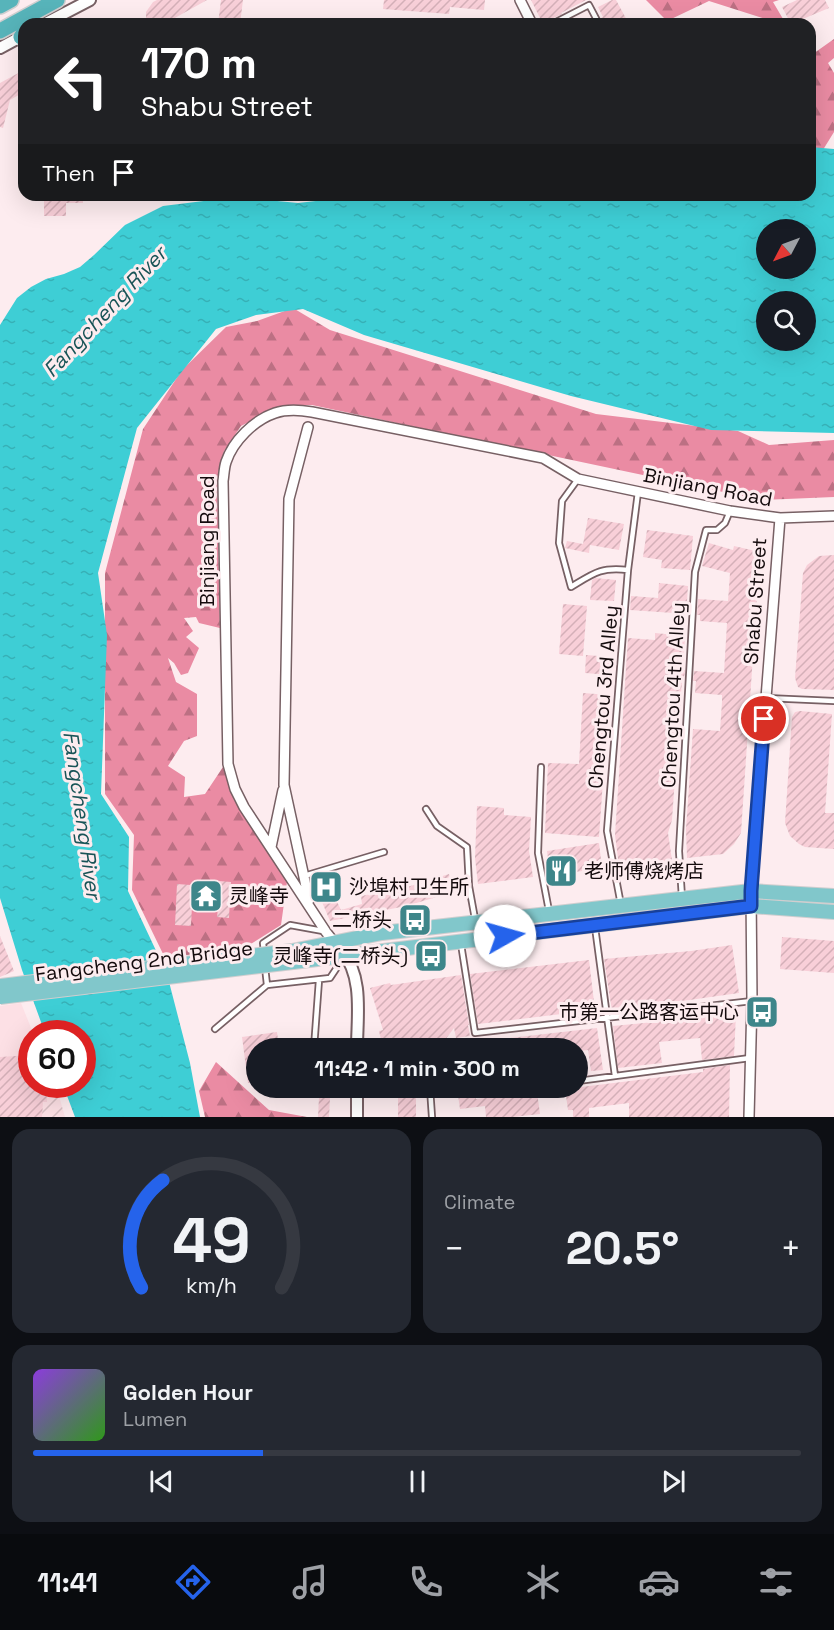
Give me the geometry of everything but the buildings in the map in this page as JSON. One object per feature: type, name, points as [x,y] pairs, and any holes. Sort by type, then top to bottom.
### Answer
[{"type":"highway","points":[[0,6],[11,0]]},
{"type":"highway","points":[[38,18],[53,3]]},
{"type":"highway","points":[[25,18],[53,3]]},
{"type":"highway","points":[[0,31],[18,21]]},
{"type":"main road","points":[[292,957],[330,937],[751,891],[834,896]]},
{"type":"main road","points":[[292,957],[346,956],[751,906],[834,912]]},
{"type":"main road","name":"Fangcheng 2nd Bridge","points":[[0,986],[292,957]]},
{"type":"main road","name":"Fangcheng 2nd Bridge","points":[[0,998],[292,957]]},
{"type":"street","points":[[56,18],[90,0]]},
{"type":"street","points":[[520,0],[529,18]]},
{"type":"street","points":[[0,48],[18,38]]},
{"type":"street","name":"Binjiang Road","points":[[357,1038],[357,983],[346,956],[330,937],[244,807],[235,789],[228,764],[223,481],[226,463],[233,447],[245,433],[262,419],[276,413],[297,410],[543,459],[578,479],[730,511],[780,518],[834,516]]},
{"type":"street","points":[[271,847],[284,785],[289,499],[308,427]]},
{"type":"street","name":"Shabu Street","points":[[749,1117],[752,1001],[751,891],[780,518]]},
{"type":"street","points":[[284,785],[311,907]]},
{"type":"street","points":[[357,1098],[357,1117]]},
{"type":"lane","points":[[564,18],[589,5],[596,18]]},
{"type":"lane","points":[[578,479],[562,501],[560,543],[571,587],[597,571],[611,568],[628,570]]},
{"type":"lane","name":"Chengtou 3rd Alley","points":[[621,905],[607,831],[628,570],[638,492]]},
{"type":"lane","name":"Chengtou 4th Alley","points":[[682,898],[678,851],[695,572],[706,530],[717,530],[725,523],[730,511]]},
{"type":"lane","points":[[766,698],[834,701]]},
{"type":"lane","points":[[541,767],[538,853],[549,913]]},
{"type":"lane","points":[[426,809],[437,826],[467,847],[469,886],[476,922]]},
{"type":"lane","points":[[304,876],[384,852]]},
{"type":"lane","points":[[267,985],[263,943],[290,925],[330,937]]},
{"type":"lane","points":[[595,925],[615,1076]]},
{"type":"lane","points":[[461,941],[475,1033],[752,1001]]},
{"type":"lane","points":[[215,1029],[267,985],[330,978],[346,956]]},
{"type":"lane","points":[[315,1038],[319,980]]},
{"type":"lane","points":[[588,1080],[750,1058]]},
{"type":"lane","points":[[431,1098],[432,1117]]},
{"type":"shaded area","points":[[21,1003],[28,1020],[18,1020],[18,1080],[0,1081],[0,1006]]},
{"type":"shaded area","points":[[0,1081],[18,1083],[18,1098],[60,1098],[65,1117],[0,1117]]},
{"type":"green space","points":[[646,0],[779,0],[773,2],[782,18],[762,18],[709,1],[673,18],[664,18]]},
{"type":"green space","points":[[834,39],[834,58],[828,63],[834,73],[834,132],[816,161],[816,52]]},
{"type":"green space","points":[[293,308],[330,330],[596,414],[738,431],[769,445],[834,440],[834,497],[761,500],[312,405],[289,406],[264,414],[241,426],[224,451],[217,478],[220,628],[199,623],[196,617],[184,618],[193,631],[186,637],[199,648],[188,673],[181,675],[168,658],[176,682],[197,694],[197,736],[184,741],[168,766],[185,777],[184,797],[205,794],[223,767],[234,800],[287,882],[281,925],[246,947],[165,958],[132,890],[134,835],[105,794],[105,573],[143,429],[182,370],[226,327],[257,321]]},
{"type":"green space","points":[[216,1062],[246,1089],[246,1098],[256,1098],[269,1110],[307,1117],[205,1117],[199,1091]]},
{"type":"water","name":"Fangcheng River","points":[[816,148],[834,149],[834,433],[711,430],[571,396],[364,335],[303,309],[256,315],[216,329],[137,428],[98,573],[107,635],[101,794],[129,837],[128,891],[167,974],[190,1063],[200,1117],[75,1117],[68,1098],[96,1098],[96,1020],[40,1020],[0,898],[0,325],[17,298],[31,287],[80,267],[125,225],[163,206],[204,201],[298,203],[316,201],[816,201]]},
{"type":"place","name":"老师傅烧烤店","points":[[561,871]]},
{"type":"place","name":"沙埠村卫生所","points":[[326,887]]},
{"type":"place","name":"灵峰寺","points":[[206,896]]},
{"type":"place","name":"二桥头","points":[[415,920]]},
{"type":"place","name":"灵峰寺(二桥头)","points":[[431,956]]},
{"type":"place","name":"巿第一公路客运中心","points":[[762,1012]]},
{"type":"route","points":[[505,936],[751,906],[764,719]]}]
